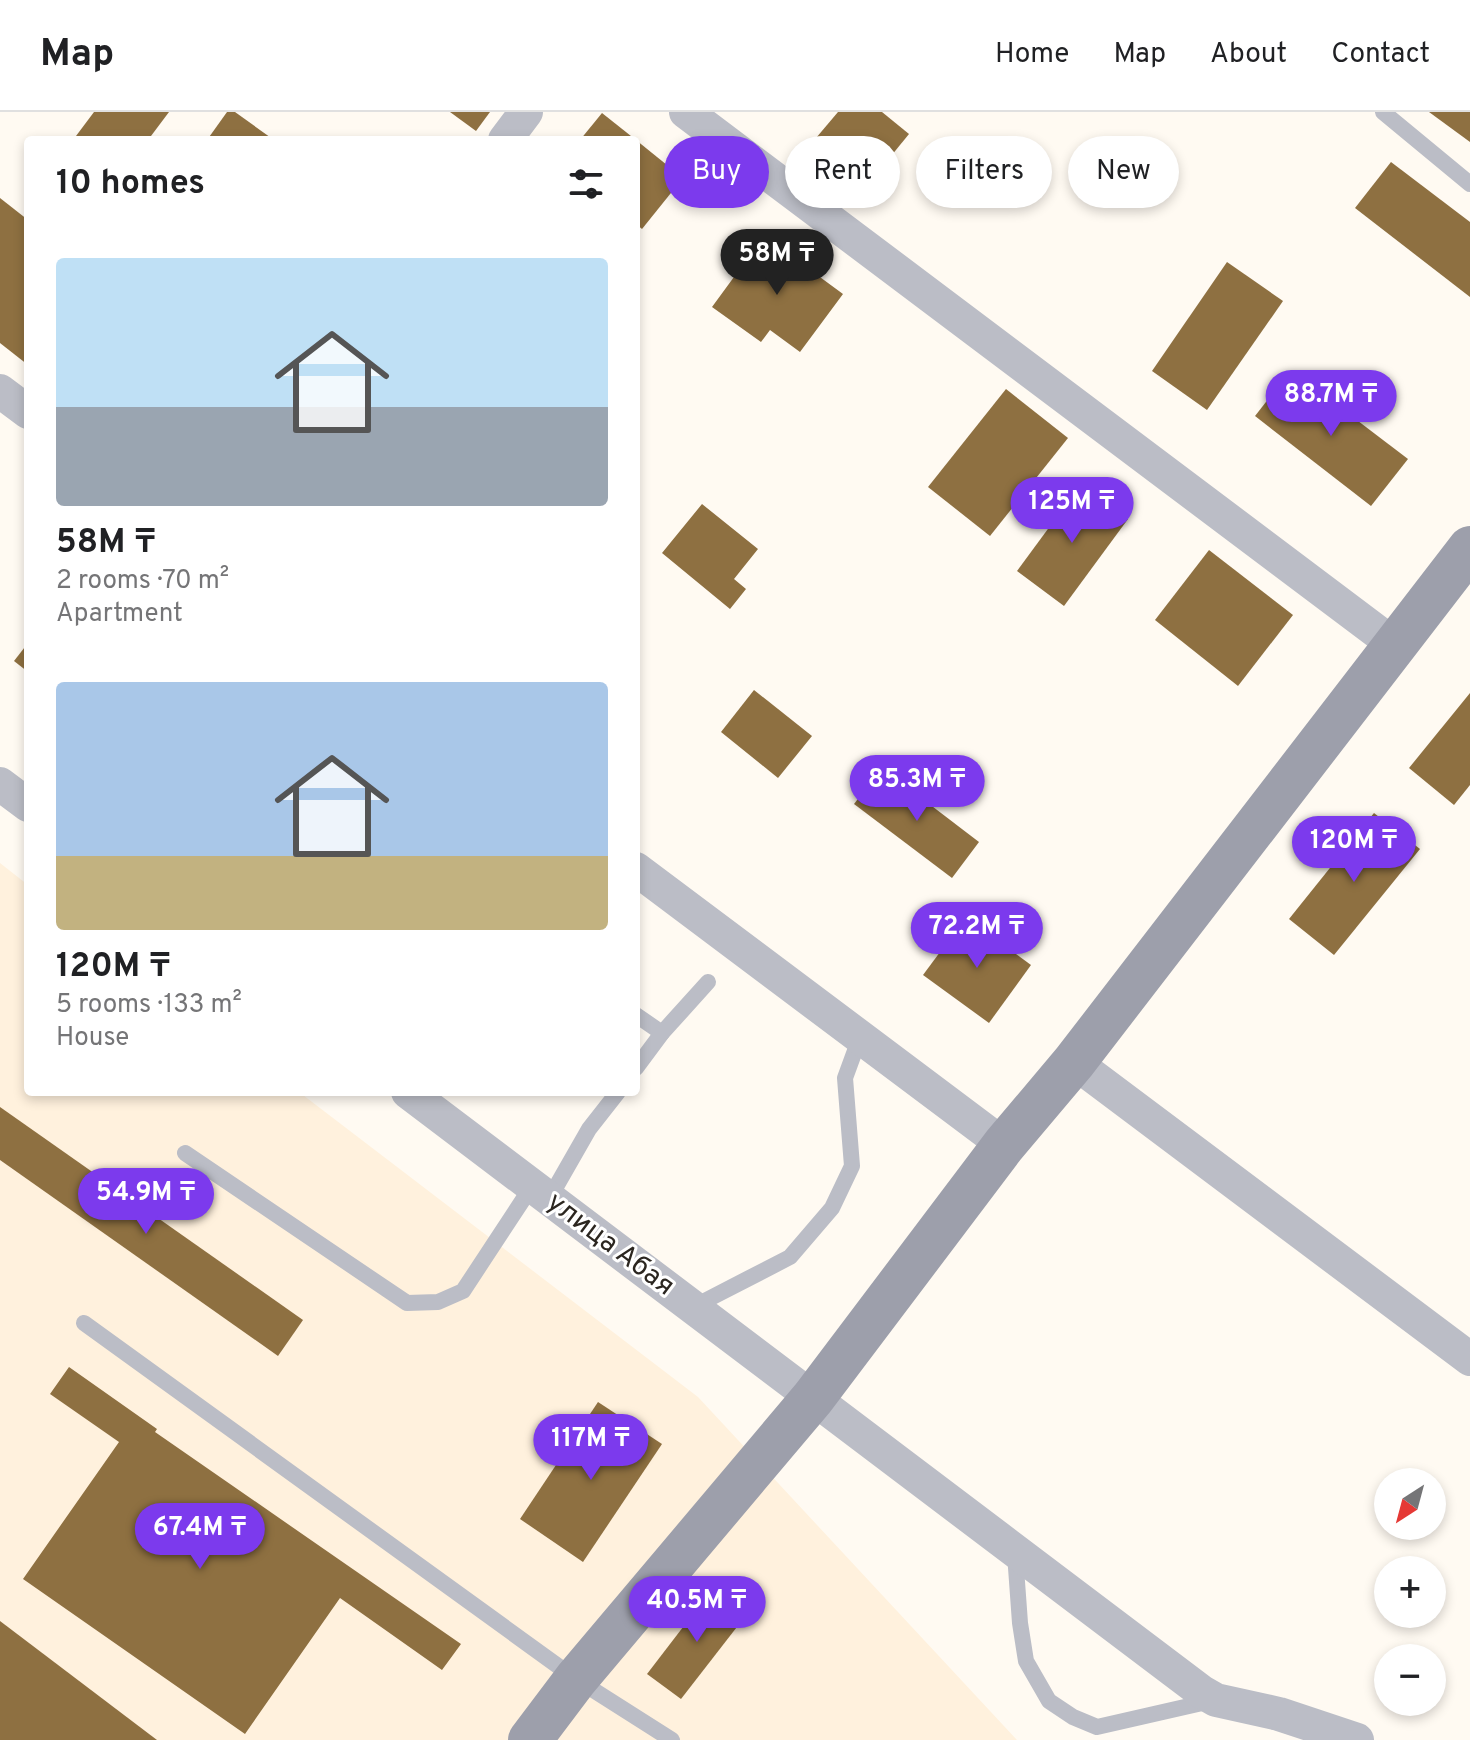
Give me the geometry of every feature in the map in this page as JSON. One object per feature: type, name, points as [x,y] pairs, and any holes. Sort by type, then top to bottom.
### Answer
[{"type":"street","points":[[508,136],[526,112]]},
{"type":"street","points":[[686,112],[1396,646]]},
{"type":"street","points":[[0,391],[24,409]]},
{"type":"street","points":[[530,1740],[576,1679],[813,1398],[1004,1145],[1074,1062],[1396,646],[1467,560]]},
{"type":"street","points":[[640,872],[1004,1145]]},
{"type":"street","points":[[1074,1062],[1470,1359]]},
{"type":"street","name":"улица Абая","points":[[413,1096],[1015,1552],[1216,1700]]},
{"type":"street","points":[[1216,1700],[1279,1714],[1357,1740]]},
{"type":"lane","points":[[1383,112],[1470,184]]},
{"type":"lane","points":[[640,1063],[708,982]]},
{"type":"lane","points":[[640,1018],[662,1033]]},
{"type":"lane","points":[[693,1307],[790,1257],[832,1208],[852,1166],[845,1078],[860,1037]]},
{"type":"lane","points":[[185,1153],[407,1303],[438,1302],[463,1291],[589,1129],[607,1096]]},
{"type":"lane","points":[[84,1323],[576,1679],[672,1740]]},
{"type":"lane","points":[[1015,1552],[1026,1661],[1049,1701],[1073,1717],[1097,1727],[1216,1700]]},
{"type":"shaded area","points":[[0,863],[24,882],[24,1096],[304,1096],[698,1397],[1017,1740],[0,1740]]},
{"type":"building","points":[[94,112],[169,112],[151,136],[76,136]]},
{"type":"building","points":[[227,112],[235,112],[268,136],[210,136]]},
{"type":"building","points":[[450,112],[490,112],[476,131]]},
{"type":"building","points":[[838,112],[882,112],[909,134],[900,145],[900,136],[818,136]]},
{"type":"building","points":[[1429,112],[1470,112],[1470,142]]},
{"type":"building","points":[[602,113],[631,136],[583,136]]},
{"type":"building","points":[[640,143],[664,163],[664,202],[642,229],[640,227]]},
{"type":"building","points":[[1391,162],[1470,222],[1470,297],[1355,208]]},
{"type":"building","points":[[0,198],[24,217],[24,362],[0,343]]},
{"type":"building","points":[[764,236],[843,294],[800,352],[770,330],[761,342],[712,307]]},
{"type":"building","points":[[1227,262],[1283,301],[1207,410],[1152,371]]},
{"type":"building","points":[[1291,370],[1408,459],[1371,506],[1255,416]]},
{"type":"building","points":[[1006,389],[1068,438],[990,536],[928,487]]},
{"type":"building","points":[[1081,484],[1128,519],[1064,606],[1017,571]]},
{"type":"building","points":[[702,504],[758,549],[734,579],[746,589],[730,609],[662,553]]},
{"type":"building","points":[[1209,550],[1293,615],[1238,686],[1155,620]]},
{"type":"building","points":[[24,648],[24,669],[14,661]]},
{"type":"building","points":[[754,690],[812,736],[778,778],[721,732]]},
{"type":"building","points":[[1470,693],[1470,785],[1454,805],[1409,768]]},
{"type":"building","points":[[882,768],[979,842],[952,878],[854,804]]},
{"type":"building","points":[[1374,813],[1420,849],[1334,955],[1289,919]]},
{"type":"building","points":[[966,917],[1031,965],[989,1023],[923,975]]},
{"type":"building","points":[[0,1107],[303,1320],[278,1356],[0,1160]]},
{"type":"building","points":[[69,1367],[157,1429],[155,1432],[461,1644],[442,1670],[340,1598],[245,1734],[23,1579],[119,1442],[50,1394]]},
{"type":"building","points":[[598,1402],[662,1444],[583,1562],[520,1519]]},
{"type":"building","points":[[713,1588],[747,1614],[681,1699],[647,1674]]},
{"type":"building","points":[[0,1621],[157,1740],[0,1740]]}]
